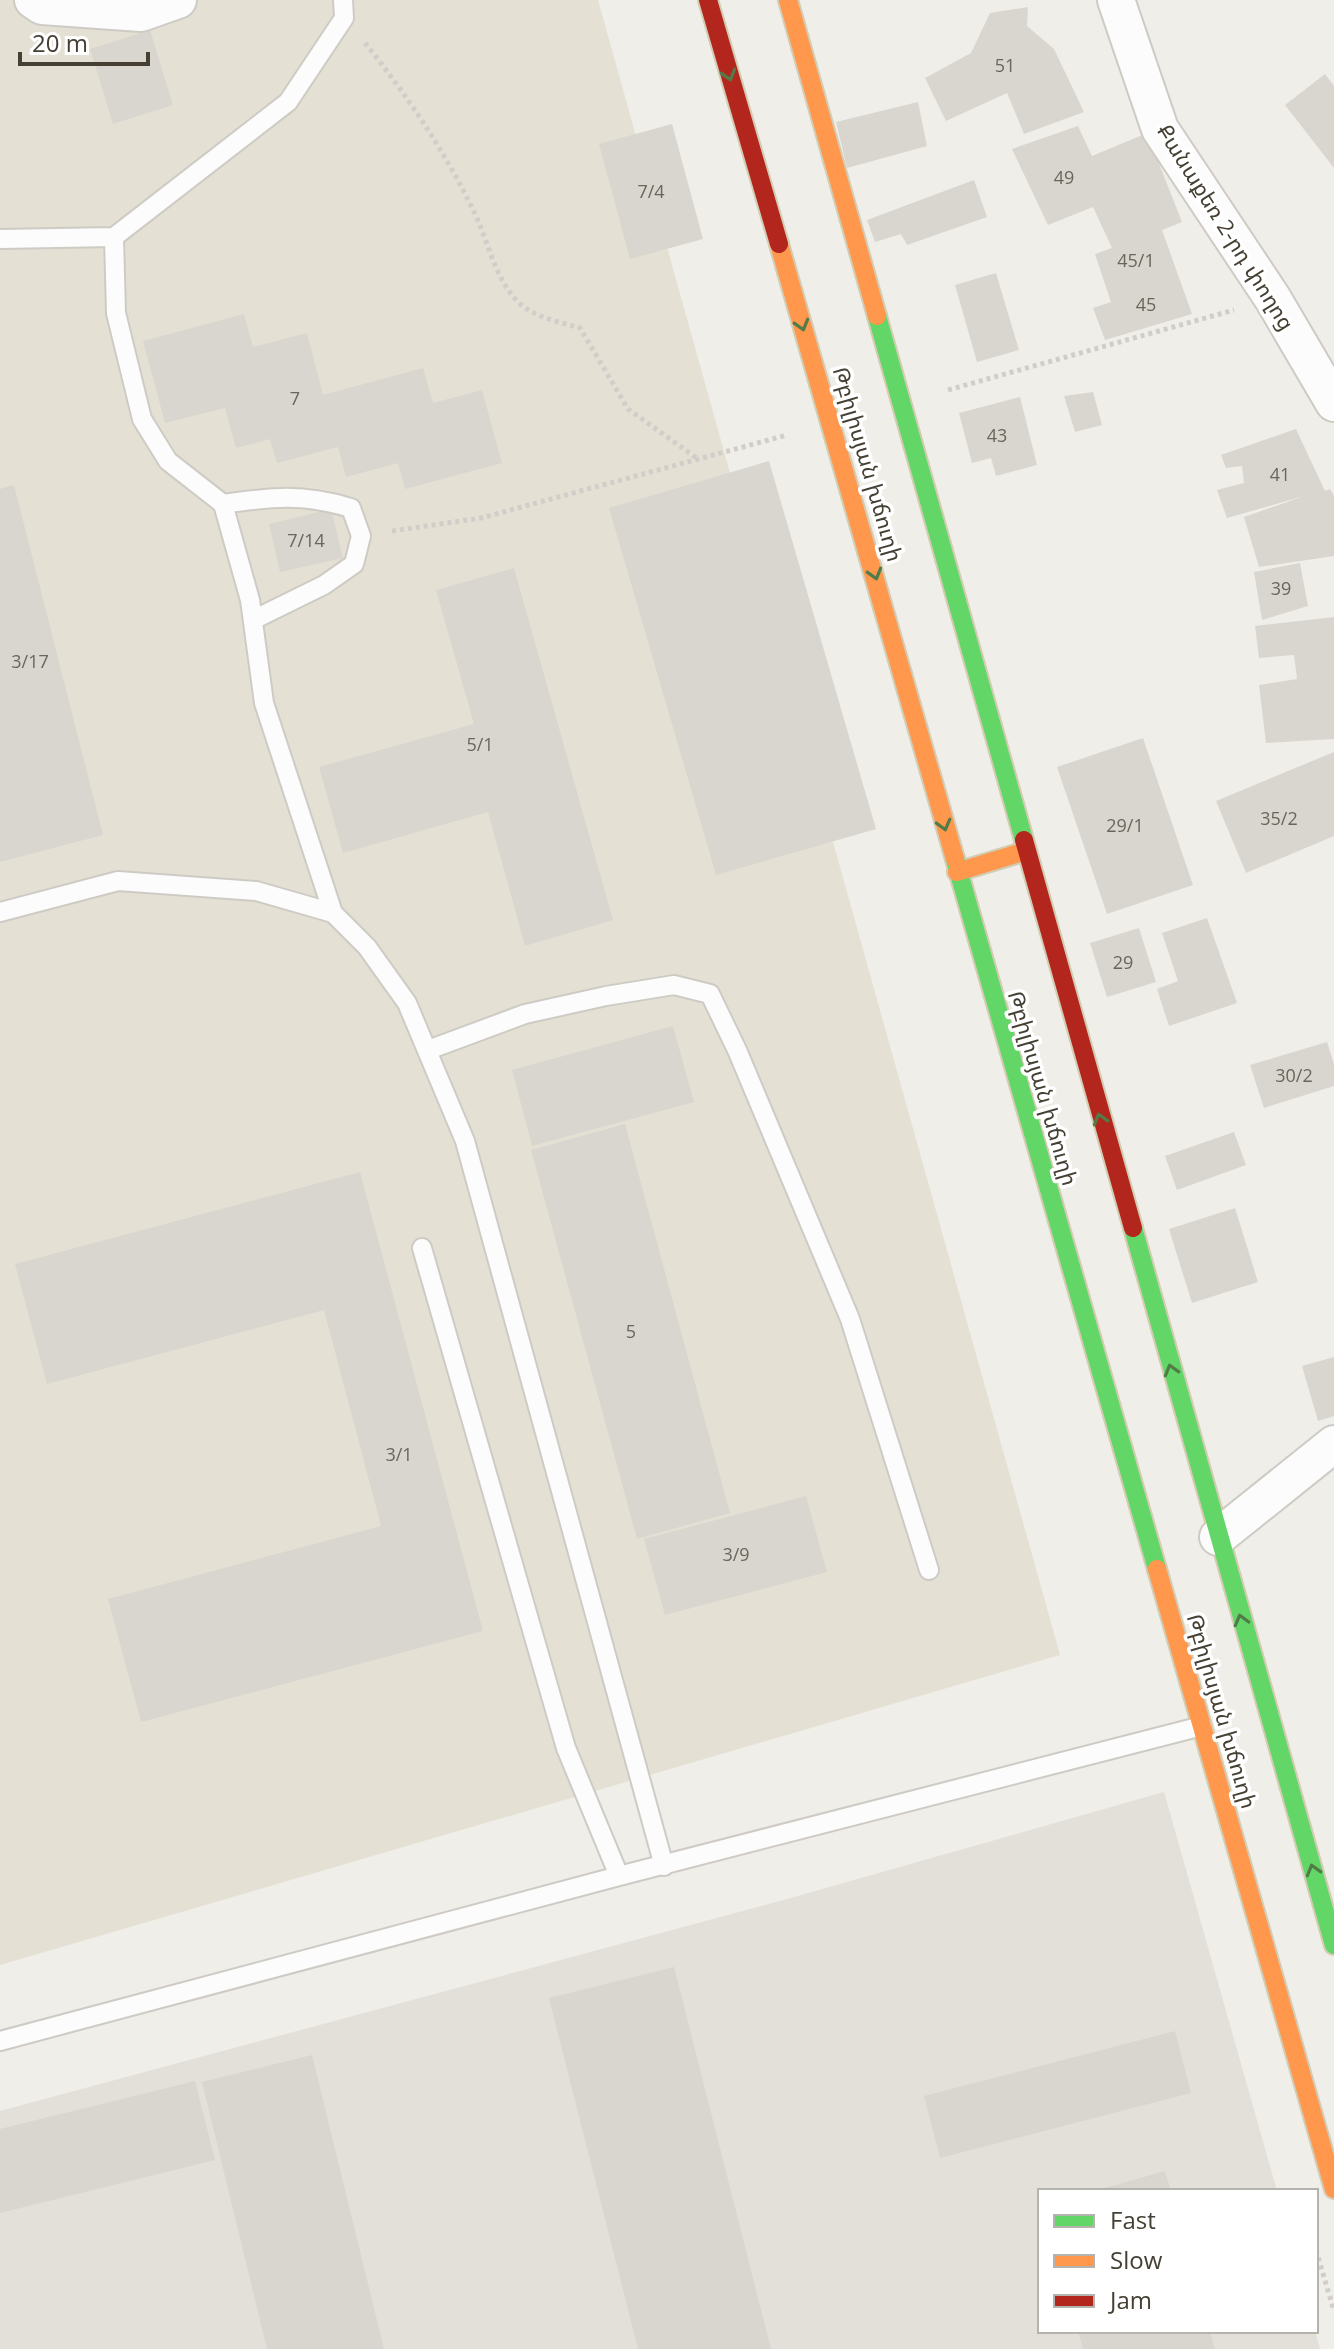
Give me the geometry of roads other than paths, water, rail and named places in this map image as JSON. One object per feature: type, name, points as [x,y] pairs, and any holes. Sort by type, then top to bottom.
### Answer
[{"type":"main road","name":"Թբիլիսյան խճուղի","points":[[708,0],[882,599],[957,872],[1208,1724],[1334,2189]]},
{"type":"main road","name":"Թբիլիսյան խճուղի","points":[[788,0],[1218,1537],[1260,1711],[1334,1945]]},
{"type":"main road","points":[[957,872],[1026,851]]},
{"type":"street","points":[[33,0],[42,6],[141,13],[178,0]]},
{"type":"street","name":"Քանաքեռ 2-րդ փողոց","points":[[1116,0],[1160,129],[1273,299],[1334,403]]},
{"type":"street","points":[[1218,1537],[1334,1444]]},
{"type":"lane","points":[[0,239],[114,237],[288,102],[344,9]]},
{"type":"lane","points":[[114,237],[116,313],[142,419],[168,461],[223,504],[253,620],[264,703],[333,913],[367,947],[407,1003],[465,1141],[664,1866]]},
{"type":"lane","points":[[223,504],[284,495],[316,497],[351,508],[361,536],[354,564],[324,585],[253,620]]},
{"type":"lane","points":[[0,912],[118,881],[256,891],[333,913]]},
{"type":"lane","points":[[428,1050],[525,1014],[606,996],[674,985],[710,994],[737,1050],[850,1319],[929,1570]]},
{"type":"lane","points":[[422,1248],[566,1748],[619,1876]]},
{"type":"lane","points":[[0,2041],[619,1876],[1208,1724]]}]
